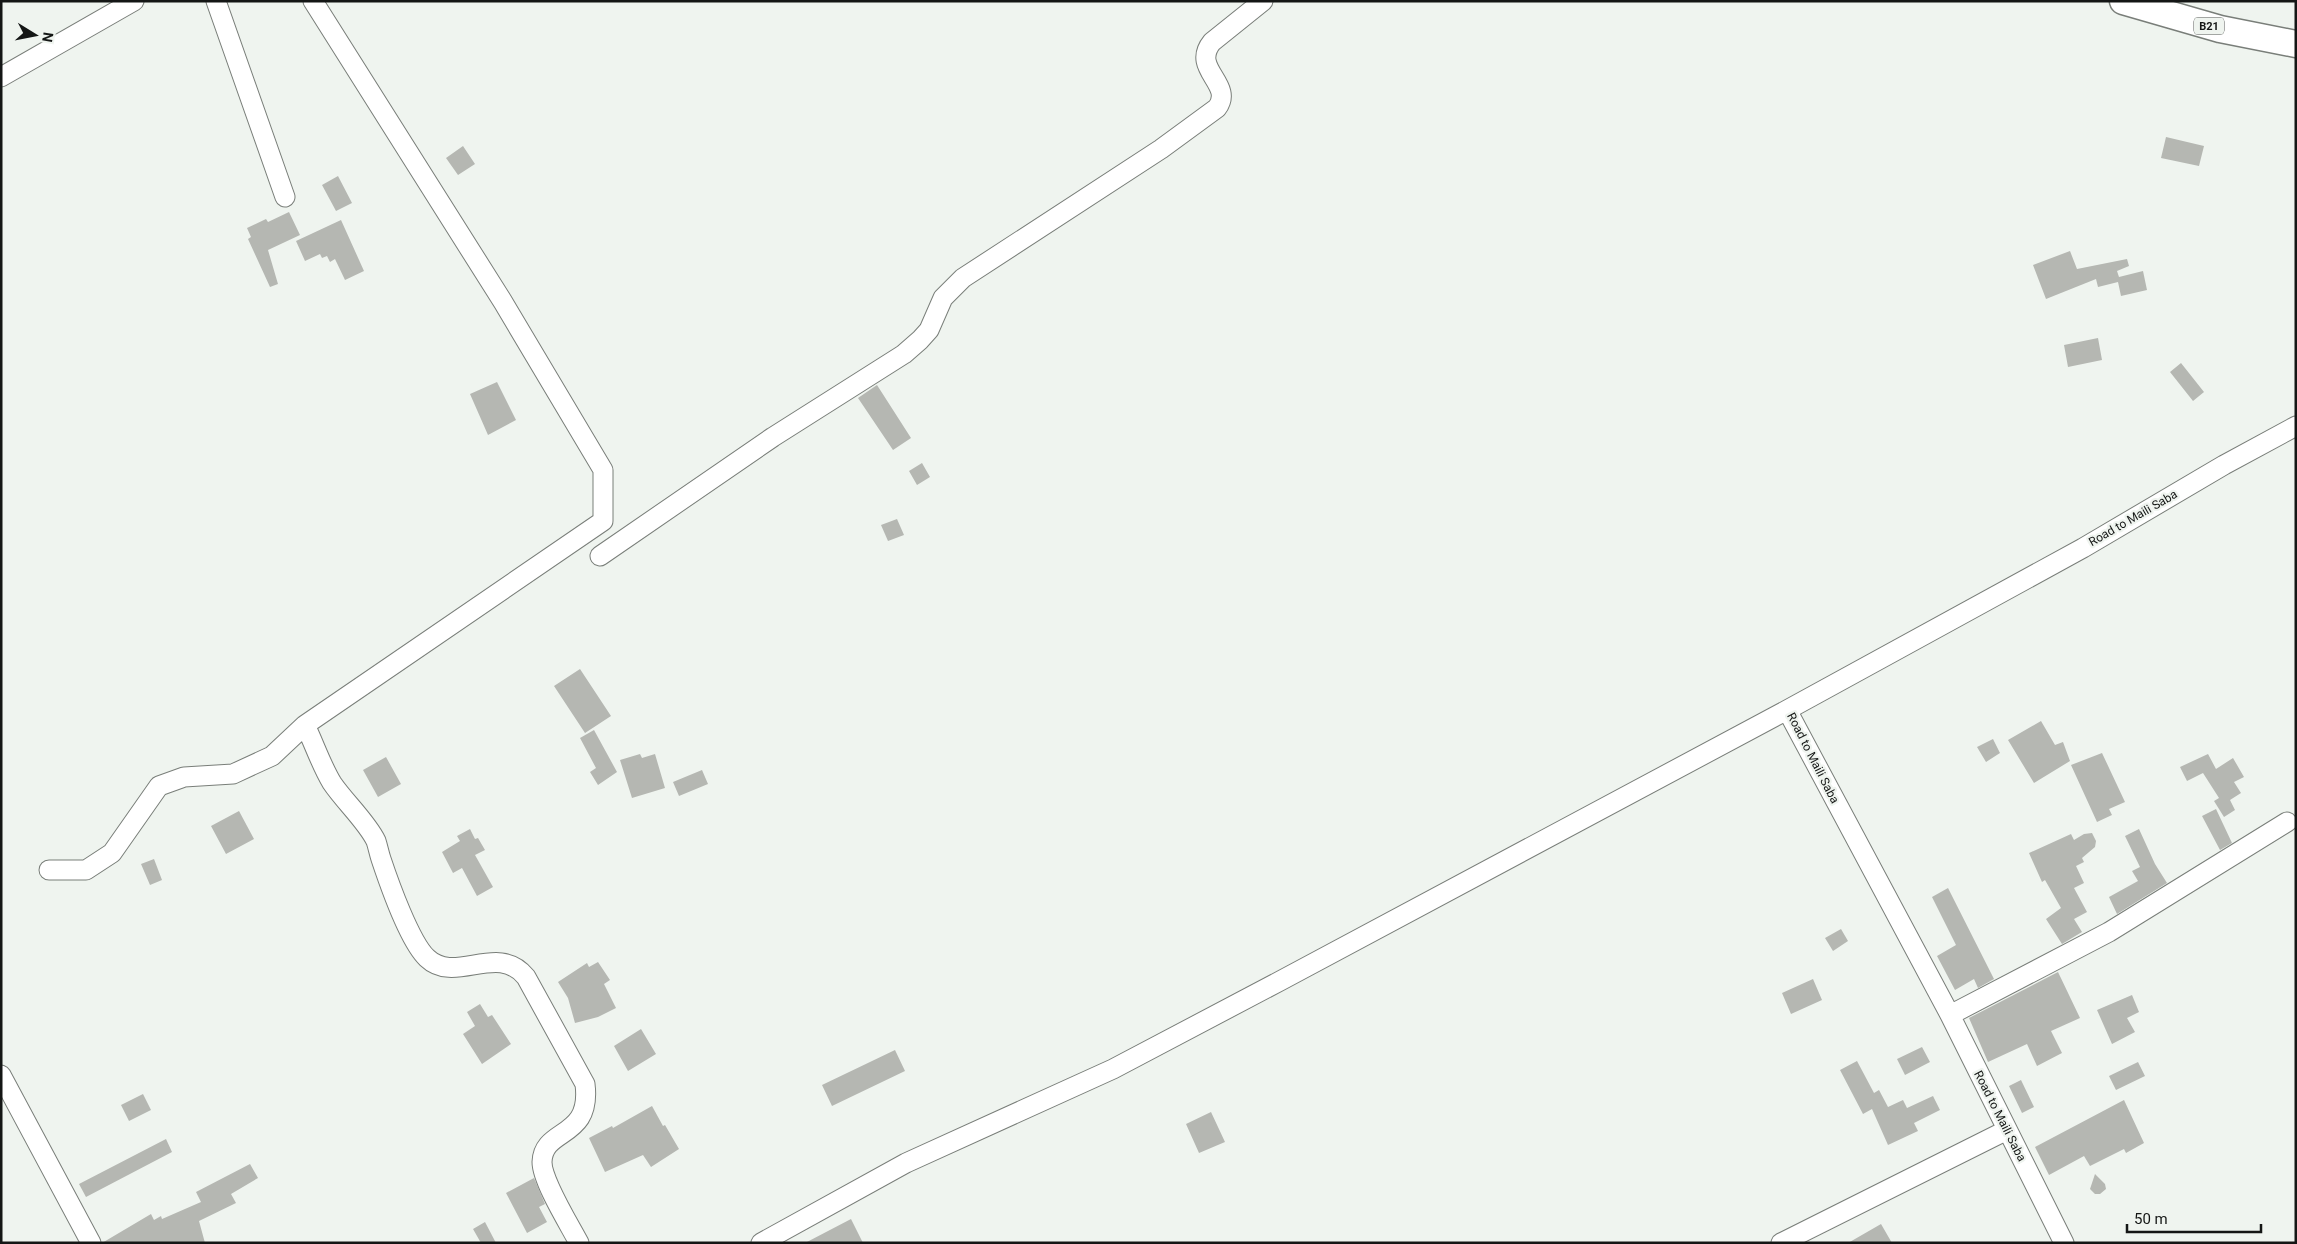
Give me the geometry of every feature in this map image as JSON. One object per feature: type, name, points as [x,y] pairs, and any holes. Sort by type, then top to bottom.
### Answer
[{"type":"highway","name":"B21","points":[[2123,1],[2220,29],[2296,44]]},
{"type":"street","points":[[1,77],[134,1]]},
{"type":"street","points":[[216,1],[285,197]]},
{"type":"street","points":[[49,870],[86,870],[112,853],[159,786],[184,777],[233,774],[272,756],[305,724],[603,521],[603,470],[503,302],[313,1]]},
{"type":"street","points":[[600,556],[773,436],[904,354],[929,330],[943,298],[963,278],[1161,149],[1217,108],[1221,103],[1222,94],[1204,61],[1205,50],[1212,42],[1263,1]]},
{"type":"street","name":"Road to Maili Saba","points":[[2064,1243],[1950,1015],[1787,710],[2083,548],[2224,464],[2296,426]]},
{"type":"street","points":[[761,1243],[906,1163],[1113,1070],[1787,710]]},
{"type":"street","points":[[305,724],[332,782],[375,840],[413,940],[428,960],[446,967],[507,962],[518,968],[526,977],[585,1084],[587,1099],[583,1115],[574,1126],[547,1145],[542,1161],[544,1175],[579,1243]]},
{"type":"street","points":[[1950,1015],[2108,932],[2287,822]]},
{"type":"street","points":[[1,1075],[90,1243]]},
{"type":"street","points":[[1780,1243],[2006,1130]]},
{"type":"building","points":[[2166,137],[2204,146],[2199,166],[2161,158]]},
{"type":"building","points":[[463,146],[475,164],[458,175],[446,158]]},
{"type":"building","points":[[338,176],[352,203],[336,211],[322,185]]},
{"type":"building","points":[[289,212],[300,235],[268,250],[278,284],[270,287],[248,239],[251,237],[247,228],[266,219],[268,222]]},
{"type":"building","points":[[341,220],[364,271],[345,280],[335,259],[330,262],[327,256],[322,258],[320,254],[305,261],[296,241]]},
{"type":"building","points":[[2070,251],[2077,269],[2127,259],[2129,266],[2117,271],[2119,277],[2143,271],[2147,290],[2121,296],[2118,282],[2098,287],[2096,279],[2046,299],[2033,265]]},
{"type":"building","points":[[2098,338],[2102,360],[2068,367],[2064,345]]},
{"type":"building","points":[[2181,363],[2204,392],[2193,401],[2170,372]]},
{"type":"building","points":[[497,382],[516,420],[488,435],[470,394]]},
{"type":"building","points":[[877,385],[911,438],[893,450],[858,398]]},
{"type":"building","points":[[922,463],[930,477],[917,485],[909,471]]},
{"type":"building","points":[[897,519],[904,535],[888,541],[881,525]]},
{"type":"building","points":[[580,669],[611,716],[585,733],[554,686]]},
{"type":"building","points":[[2041,721],[2055,745],[2063,742],[2070,761],[2034,783],[2008,740]]},
{"type":"building","points":[[594,730],[617,772],[598,785],[590,772],[596,768],[580,738]]},
{"type":"building","points":[[1993,739],[2000,753],[1986,762],[1977,747]]},
{"type":"building","points":[[2102,753],[2125,802],[2109,809],[2112,815],[2097,822],[2071,765]]},
{"type":"building","points":[[640,754],[642,758],[655,754],[665,788],[632,798],[620,760]]},
{"type":"building","points":[[2208,754],[2216,769],[2233,758],[2244,777],[2234,782],[2241,793],[2230,800],[2235,810],[2224,817],[2214,801],[2219,798],[2203,773],[2187,781],[2180,767]]},
{"type":"building","points":[[386,757],[401,784],[378,797],[363,770]]},
{"type":"building","points":[[702,770],[708,784],[679,796],[673,782]]},
{"type":"building","points":[[2216,809],[2232,843],[2220,850],[2202,816]]},
{"type":"building","points":[[239,811],[254,839],[226,854],[211,826]]},
{"type":"building","points":[[470,829],[475,839],[478,838],[485,850],[475,855],[493,887],[477,896],[462,868],[453,873],[442,852],[460,841],[457,836]]},
{"type":"building","points":[[2139,829],[2155,864],[2167,883],[2117,914],[2109,897],[2138,881],[2132,871],[2140,867],[2125,836]]},
{"type":"building","points":[[2092,833],[2096,841],[2095,847],[2082,858],[2084,862],[2076,866],[2084,883],[2074,888],[2087,912],[2074,919],[2082,932],[2062,944],[2046,919],[2061,908],[2045,880],[2042,882],[2029,853],[2071,834],[2074,840],[2084,834]]},
{"type":"building","points":[[154,859],[162,880],[150,885],[141,864]]},
{"type":"building","points":[[1948,888],[1994,979],[1978,988],[1974,979],[1955,990],[1937,956],[1956,945],[1932,897]]},
{"type":"building","points":[[1841,929],[1848,941],[1833,951],[1825,938]]},
{"type":"building","points":[[598,962],[610,980],[604,984],[616,1008],[598,1017],[575,1023],[568,998],[558,982],[587,963],[589,967]]},
{"type":"building","points":[[2058,972],[2080,1018],[2051,1031],[2062,1053],[2037,1066],[2027,1044],[1988,1062],[1969,1018]]},
{"type":"building","points":[[1813,979],[1822,1000],[1791,1014],[1782,993]]},
{"type":"building","points":[[2132,995],[2139,1012],[2127,1018],[2135,1032],[2112,1044],[2097,1010]]},
{"type":"building","points":[[480,1004],[488,1017],[492,1015],[511,1044],[482,1064],[463,1034],[475,1026],[467,1012]]},
{"type":"building","points":[[641,1029],[656,1054],[628,1071],[614,1046]]},
{"type":"building","points":[[1922,1047],[1930,1062],[1905,1075],[1897,1059]]},
{"type":"building","points":[[895,1050],[905,1071],[832,1106],[822,1085]]},
{"type":"building","points":[[1857,1061],[1874,1093],[1879,1090],[1888,1107],[1903,1100],[1907,1108],[1933,1096],[1940,1110],[1914,1123],[1918,1131],[1888,1145],[1872,1109],[1863,1114],[1840,1070]]},
{"type":"building","points":[[2138,1062],[2145,1076],[2116,1090],[2109,1076]]},
{"type":"building","points":[[2021,1080],[2034,1107],[2022,1113],[2009,1086]]},
{"type":"building","points":[[143,1094],[151,1110],[129,1121],[121,1105]]},
{"type":"building","points":[[2124,1100],[2144,1143],[2126,1153],[2124,1149],[2090,1166],[2084,1156],[2049,1175],[2035,1147]]},
{"type":"building","points":[[652,1106],[679,1149],[651,1167],[643,1155],[605,1172],[589,1138],[612,1126],[613,1128]]},
{"type":"building","points":[[1211,1112],[1225,1142],[1199,1153],[1186,1124]]},
{"type":"building","points":[[166,1139],[172,1152],[86,1197],[79,1184]]},
{"type":"building","points":[[250,1164],[258,1178],[231,1194],[236,1203],[199,1221],[205,1243],[102,1243],[151,1214],[154,1220],[161,1216],[162,1219],[201,1202],[196,1192]]},
{"type":"building","points":[[2095,1174],[2105,1184],[2106,1189],[2100,1194],[2095,1194],[2090,1189]]},
{"type":"building","points":[[534,1178],[545,1204],[539,1207],[547,1222],[527,1233],[506,1193]]},
{"type":"building","points":[[851,1219],[863,1243],[805,1243]]},
{"type":"building","points":[[485,1222],[496,1243],[481,1243],[473,1229]]},
{"type":"building","points":[[1881,1224],[1892,1243],[1848,1243]]}]
